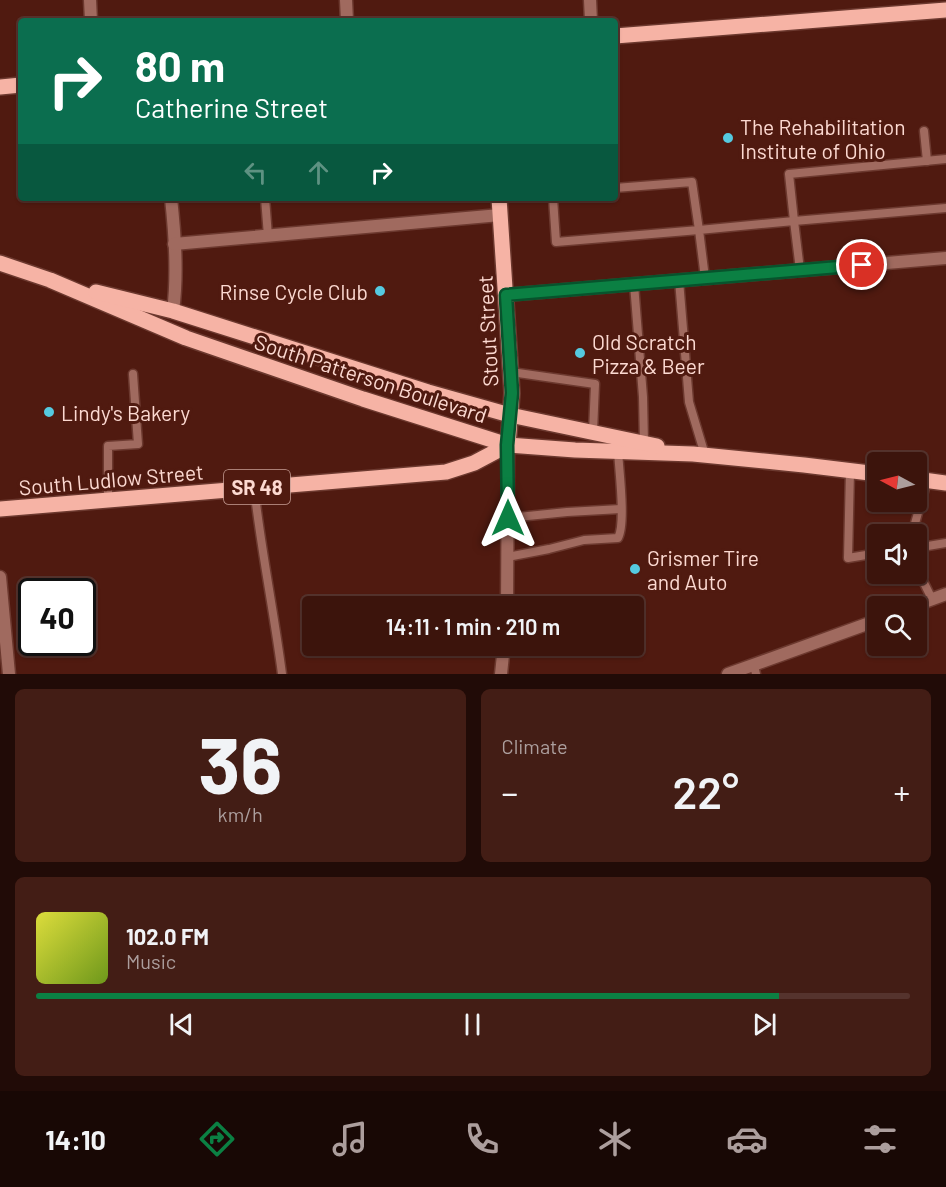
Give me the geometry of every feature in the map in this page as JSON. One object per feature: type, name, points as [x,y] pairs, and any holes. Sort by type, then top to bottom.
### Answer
[{"type":"main road","points":[[618,36],[946,10]]},
{"type":"main road","points":[[0,87],[18,85]]},
{"type":"main road","name":"Stout Street","points":[[499,201],[512,393],[507,445]]},
{"type":"main road","name":"South Patterson Boulevard","points":[[0,263],[50,280],[186,338],[363,399],[507,445],[699,454]]},
{"type":"main road","name":"South Patterson Boulevard","points":[[50,280],[173,311],[428,392],[510,415],[699,454],[867,473]]},
{"type":"main road","name":"South Ludlow Street","points":[[0,509],[446,472],[474,463],[507,445]]},
{"type":"main road","points":[[927,481],[946,483]]},
{"type":"street","points":[[90,0],[91,18]]},
{"type":"street","points":[[346,0],[347,18]]},
{"type":"street","points":[[590,0],[591,18]]},
{"type":"street","points":[[171,201],[176,289],[173,311]]},
{"type":"street","points":[[174,244],[500,215]]},
{"type":"street","points":[[506,295],[946,258]]},
{"type":"street","name":"Stout Street","points":[[507,445],[507,596]]},
{"type":"street","points":[[0,577],[2,620],[9,674]]},
{"type":"street","points":[[927,601],[946,594]]},
{"type":"street","points":[[728,674],[755,670],[867,624]]},
{"type":"street","points":[[501,674],[503,656]]},
{"type":"lane","points":[[924,131],[927,161]]},
{"type":"lane","points":[[800,270],[789,174],[946,159]]},
{"type":"lane","points":[[618,188],[692,182],[705,278]]},
{"type":"lane","points":[[265,201],[268,236]]},
{"type":"lane","points":[[553,201],[556,242],[946,208]]},
{"type":"lane","points":[[679,280],[689,402],[699,454]]},
{"type":"lane","points":[[634,284],[643,397],[644,443]]},
{"type":"lane","points":[[511,372],[595,384],[593,432]]},
{"type":"lane","points":[[108,500],[108,446],[138,444],[133,374]]},
{"type":"lane","points":[[507,557],[584,540],[618,538],[621,532],[621,509],[618,452]]},
{"type":"lane","points":[[850,471],[848,558],[867,555]]},
{"type":"lane","points":[[254,487],[282,674]]},
{"type":"lane","points":[[508,518],[621,509]]},
{"type":"lane","points":[[927,546],[946,543]]},
{"type":"lane","points":[[924,584],[932,599]]},
{"type":"place","name":"The Rehabilitation Institute of Ohio","points":[[728,138]]},
{"type":"place","name":"Rinse Cycle Club","points":[[380,291]]},
{"type":"place","name":"Old Scratch Pizza & Beer","points":[[580,353]]},
{"type":"place","name":"Lindy's Bakery","points":[[49,412]]},
{"type":"place","name":"Grismer Tire and Auto","points":[[635,569]]},
{"type":"route","points":[[508,518],[507,445],[512,393],[506,295],[862,265]]}]
